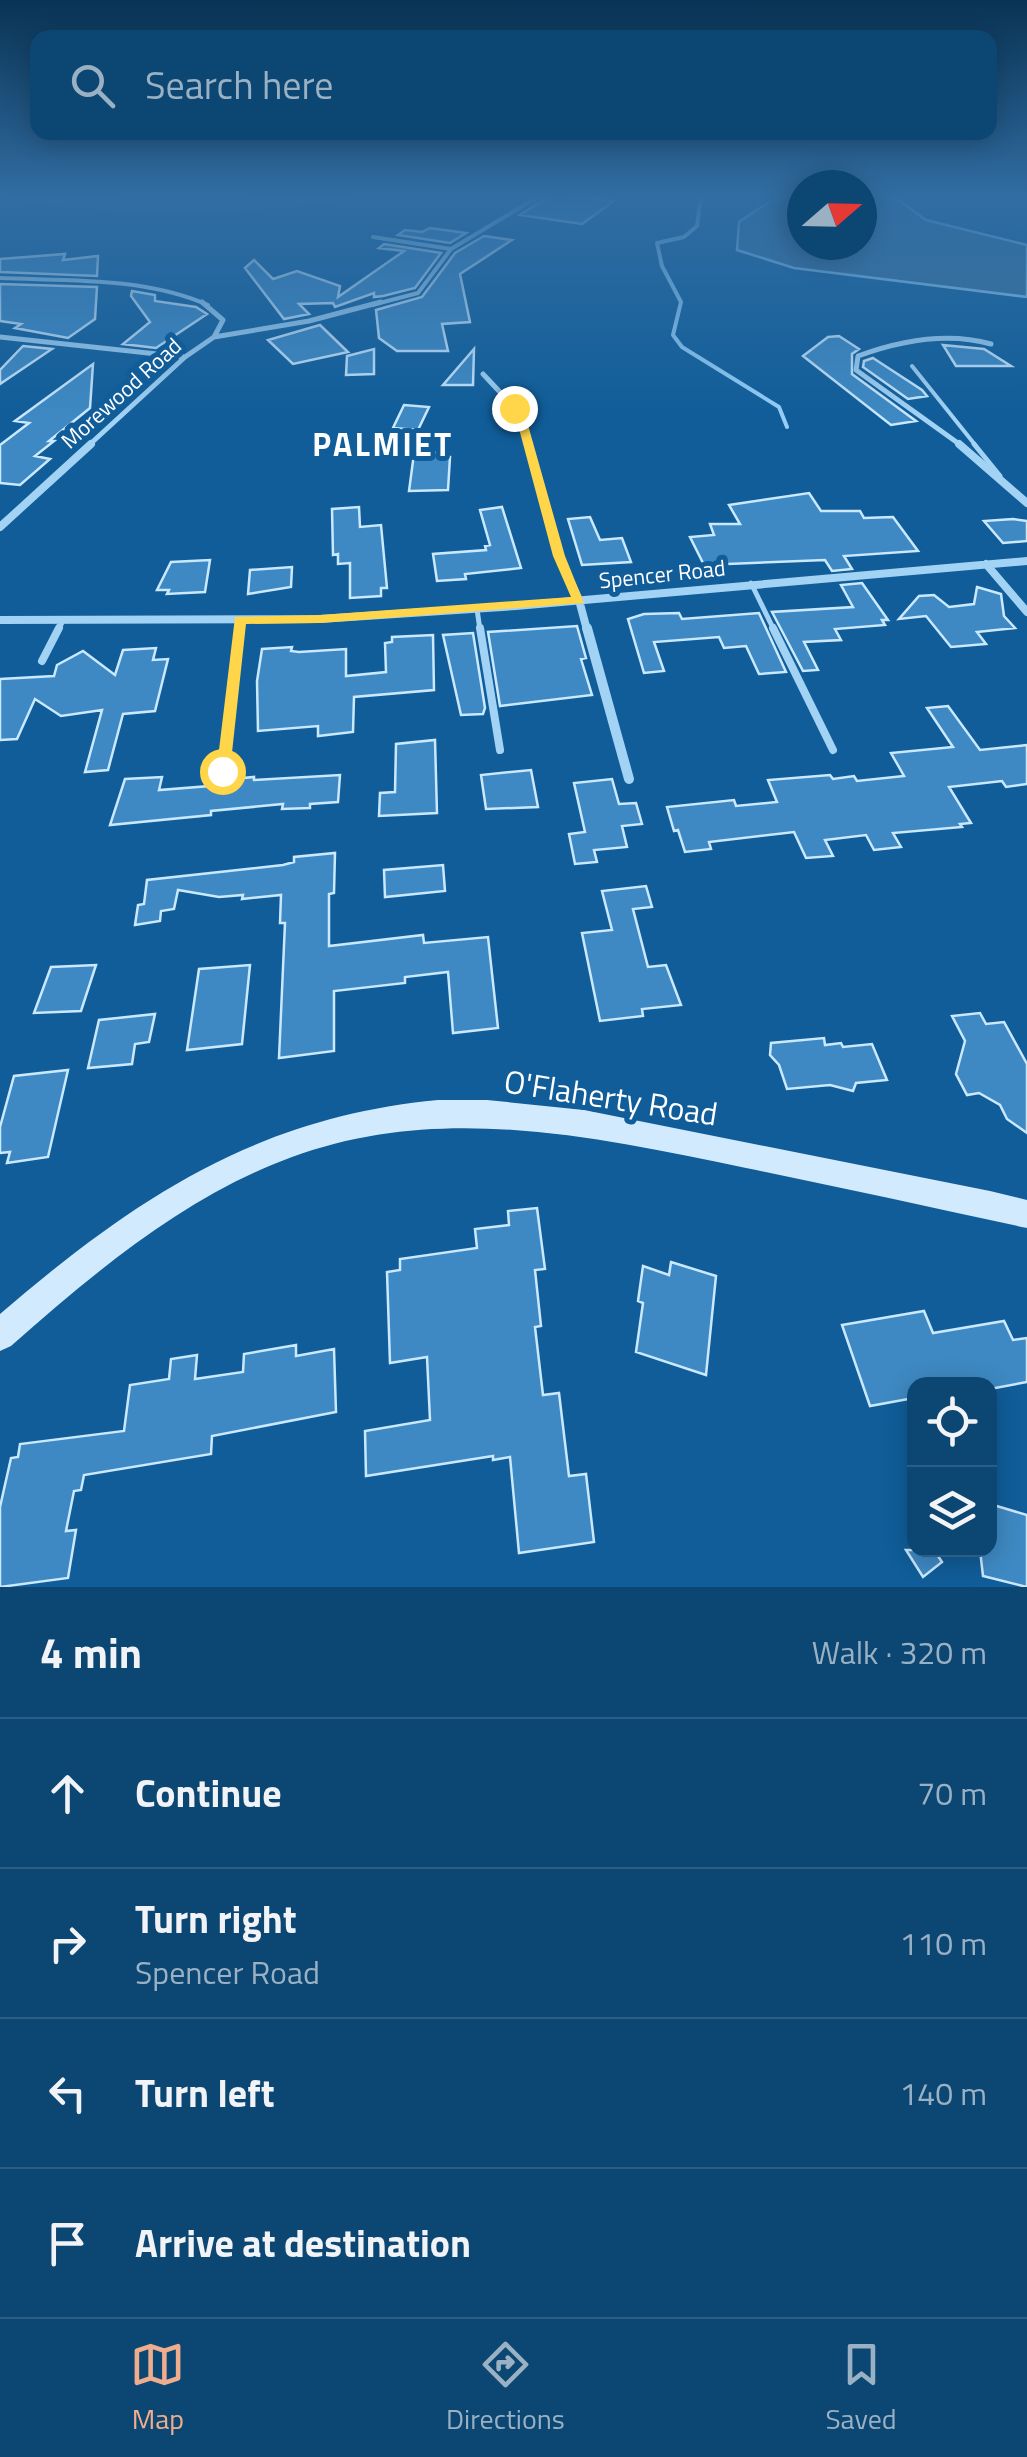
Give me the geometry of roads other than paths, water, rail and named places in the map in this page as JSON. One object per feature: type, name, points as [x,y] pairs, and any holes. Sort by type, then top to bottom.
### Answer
[{"type":"street","points":[[214,336],[309,321],[410,296],[424,289],[437,269]]},
{"type":"street","name":"Morewood Road","points":[[0,278],[105,283],[199,300],[221,313],[223,320],[214,336],[185,357],[0,527]]},
{"type":"street","points":[[991,344],[954,336],[866,353],[855,362],[863,378],[949,436],[1027,503]]},
{"type":"street","points":[[0,337],[185,357]]},
{"type":"street","points":[[484,374],[520,416],[559,556],[579,600],[629,779]]},
{"type":"street","name":"Spencer Road","points":[[0,620],[320,619],[1027,561]]},
{"type":"street","points":[[986,564],[1027,612]]},
{"type":"street","name":"O'Flaherty Road","points":[[0,1335],[110,1241],[228,1170],[340,1128],[391,1118],[462,1111],[555,1116],[1027,1214]]},
{"type":"lane","points":[[912,366],[1002,479]]},
{"type":"lane","points":[[751,583],[832,750]]},
{"type":"lane","points":[[477,608],[500,750]]},
{"type":"lane","points":[[42,661],[64,618]]},
{"type":"lane","points":[[222,771],[240,620]]},
{"type":"water","points":[[803,269],[1027,269],[1027,297]]},
{"type":"waterway","points":[[664,269],[681,302],[673,335],[682,347],[779,407],[787,427]]},
{"type":"district","name":"PALMIET","points":[[383,444]]}]
